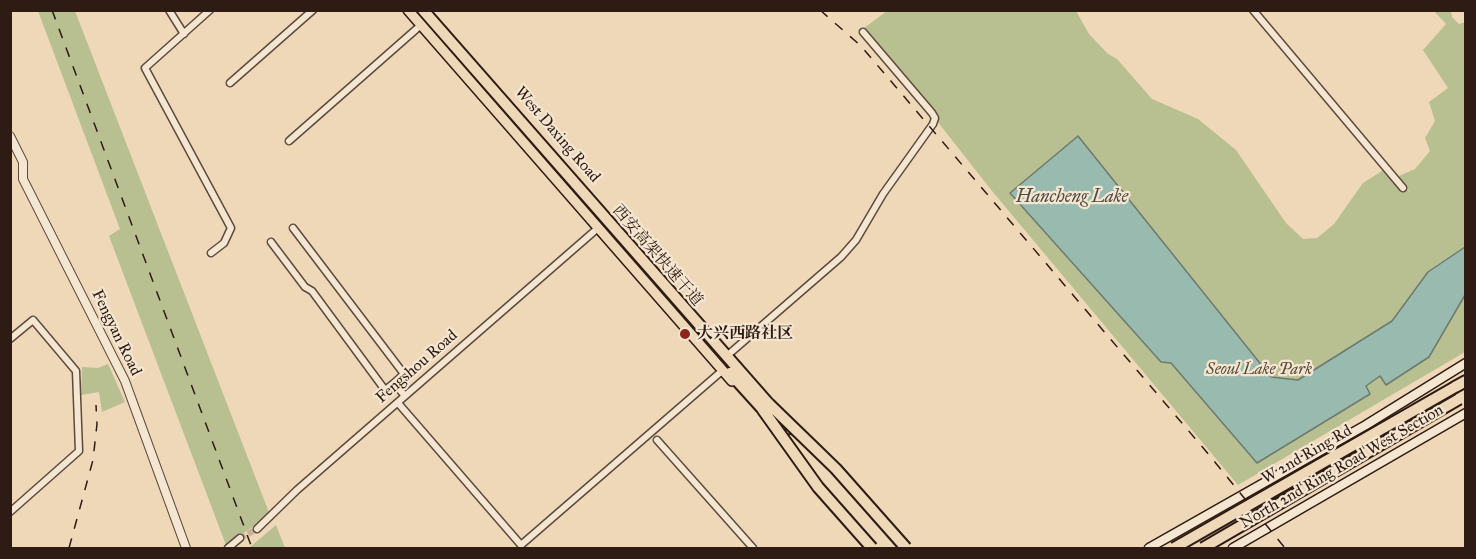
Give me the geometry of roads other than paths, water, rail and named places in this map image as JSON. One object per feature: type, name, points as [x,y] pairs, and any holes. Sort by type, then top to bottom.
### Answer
[{"type":"highway","name":"西安高架快速干道","points":[[415,10],[892,549]]},
{"type":"highway","name":"西安高架快速干道","points":[[423,10],[766,407]]},
{"type":"highway","name":"W 2nd Ring Rd","points":[[1174,549],[1466,381]]},
{"type":"highway","name":"W 2nd Ring Rd","points":[[1203,549],[1462,397]]},
{"type":"highway","points":[[766,407],[818,488],[876,548]]},
{"type":"highway","points":[[766,407],[836,469],[906,549]]},
{"type":"main road","name":"West Daxing Road","points":[[408,10],[876,548]]},
{"type":"main road","name":"West Daxing Road","points":[[429,10],[900,549]]},
{"type":"main road","name":"North 2nd Ring Road West Section","points":[[1149,549],[1366,425],[1466,363]]},
{"type":"main road","name":"North 2nd Ring Road West Section","points":[[1233,549],[1466,412]]},
{"type":"street","points":[[169,10],[184,34]]},
{"type":"street","points":[[210,10],[145,68],[231,228],[224,243],[211,253]]},
{"type":"street","points":[[230,83],[313,10]]},
{"type":"street","points":[[1253,10],[1403,188]]},
{"type":"street","points":[[289,141],[421,25]]},
{"type":"street","points":[[729,354],[849,249],[933,124],[935,118],[932,113],[863,32]]},
{"type":"street","name":"Fengyan Road","points":[[10,136],[23,162],[23,179],[125,381],[186,549]]},
{"type":"street","points":[[271,242],[305,287],[312,291],[385,390],[405,374],[293,228]]},
{"type":"street","name":"Fengshou Road","points":[[257,530],[297,490],[598,228]]},
{"type":"street","points":[[10,339],[33,320],[76,371],[79,451],[10,512]]},
{"type":"street","points":[[398,403],[522,547],[723,370]]},
{"type":"street","points":[[394,383],[405,396]]},
{"type":"street","points":[[657,440],[753,549]]},
{"type":"street","points":[[228,549],[240,538]]},
{"type":"water","name":"Hancheng Lake","points":[[1078,136],[1271,377],[1298,380],[1392,321],[1428,272],[1465,247],[1465,295],[1429,357],[1386,385],[1380,376],[1366,386],[1370,394],[1257,463],[1171,363],[1161,362],[1010,193]]},
{"type":"tunnel","points":[[240,538],[257,529]]},
{"type":"railway","points":[[52,10],[252,548]]},
{"type":"railway","points":[[820,10],[861,46],[1210,456],[1285,548]]},
{"type":"railway","points":[[69,548],[93,460],[97,424],[96,405]]},
{"type":"place","name":"大兴西路社区","points":[[685,334]]},
{"type":"park label","name":"Seoul Lake Park","points":[[1259,370]]}]
